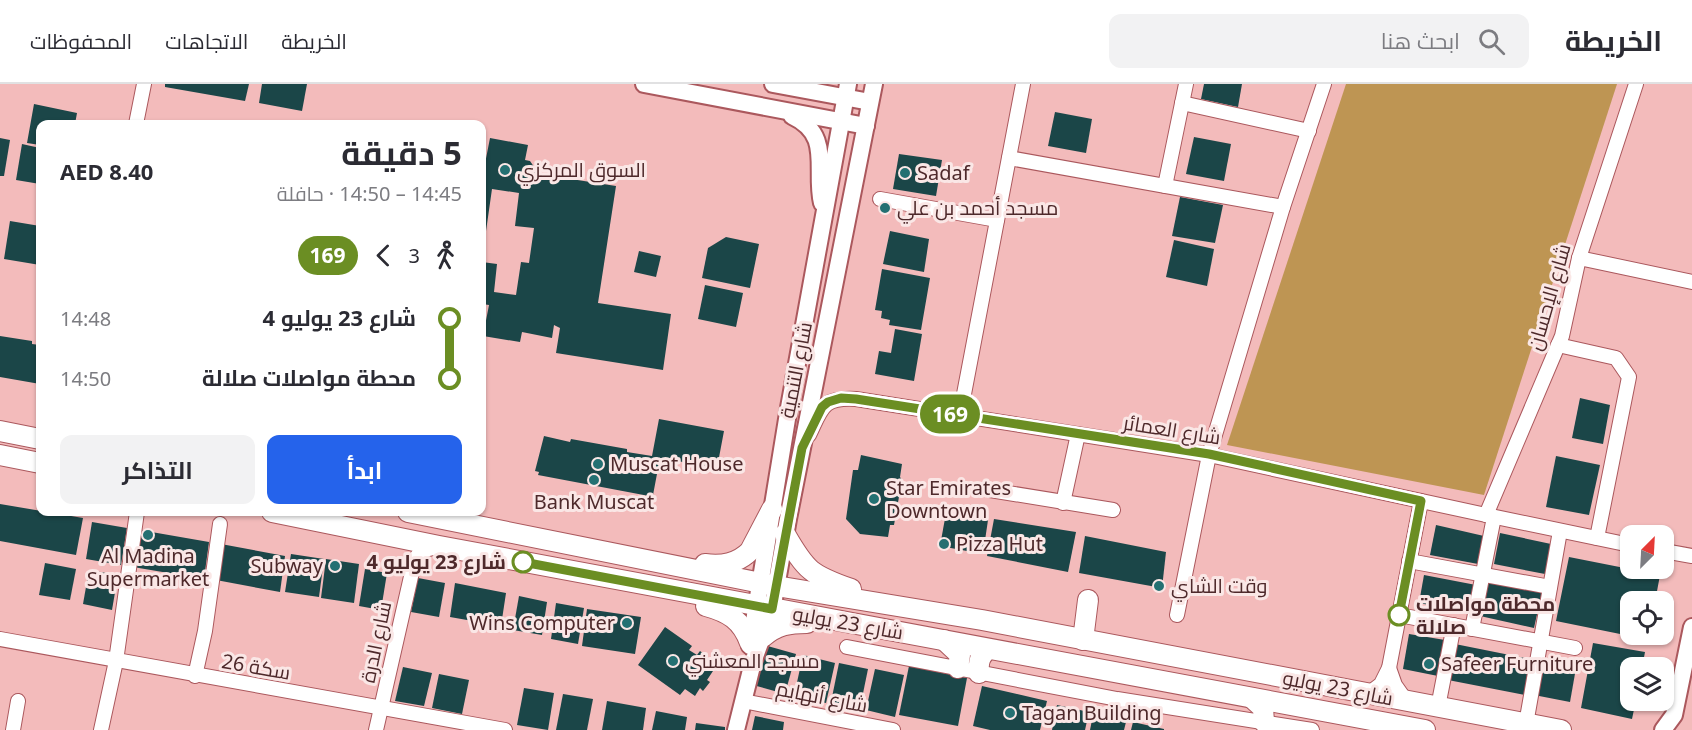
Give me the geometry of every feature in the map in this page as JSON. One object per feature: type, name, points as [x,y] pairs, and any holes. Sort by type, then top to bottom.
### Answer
[{"type":"main road","points":[[0,431],[36,438]]},
{"type":"main road","points":[[0,455],[36,462]]},
{"type":"main road","points":[[671,564],[680,561],[719,565],[738,560],[750,551],[772,509]]},
{"type":"main road","name":"شارع 23 يوليو","points":[[291,516],[764,608],[1425,730]]},
{"type":"main road","name":"شارع 23 يوليو","points":[[428,516],[768,584],[896,604],[1561,730]]},
{"type":"main road","points":[[785,534],[802,563],[815,575],[896,604]]},
{"type":"main road","points":[[669,590],[678,598],[731,616],[742,626],[755,647],[775,627],[784,624],[807,623],[842,629],[863,626]]},
{"type":"main road","points":[[1083,639],[1089,600]]},
{"type":"main road","points":[[944,640],[960,655],[958,669]]},
{"type":"main road","points":[[979,673],[978,663],[981,655],[988,649]]},
{"type":"main road","points":[[1252,698],[1263,708],[1269,722]]},
{"type":"main road","points":[[1269,722],[1275,712],[1290,705]]},
{"type":"street","points":[[137,120],[144,84]]},
{"type":"street","points":[[644,84],[866,126]]},
{"type":"street","name":"شارع التنمية","points":[[768,584],[785,534],[874,84]]},
{"type":"street","points":[[960,415],[1023,84]]},
{"type":"street","points":[[1165,186],[1186,84]]},
{"type":"street","points":[[1177,615],[1209,454],[1283,207],[1324,84]]},
{"type":"street","name":"شارع الإحسان","points":[[1472,629],[1483,575],[1490,516],[1562,336],[1579,258],[1636,84]]},
{"type":"street","points":[[789,85],[846,90],[870,102]]},
{"type":"street","name":"شارع التنمية","points":[[736,730],[764,608],[768,584],[772,509],[846,90]]},
{"type":"street","points":[[1182,103],[1308,131]]},
{"type":"street","points":[[780,110],[806,124],[816,138],[821,155],[819,179],[825,213]]},
{"type":"street","points":[[1009,158],[1283,207]]},
{"type":"street","points":[[880,199],[997,220]]},
{"type":"street","points":[[1579,258],[1692,282]]},
{"type":"street","points":[[1558,345],[1616,358],[1629,376],[1598,538]]},
{"type":"street","name":"شارع العمائر","points":[[802,448],[822,407],[828,402],[841,398],[856,399],[1209,454],[1620,543]]},
{"type":"street","points":[[1063,503],[1078,434]]},
{"type":"street","points":[[990,490],[1113,510]]},
{"type":"street","points":[[1368,694],[1381,684],[1389,668],[1421,501]]},
{"type":"street","points":[[101,730],[116,661],[135,516]]},
{"type":"street","points":[[195,676],[205,631],[220,524]]},
{"type":"street","points":[[1526,724],[1560,531]]},
{"type":"street","points":[[396,538],[410,547],[414,562]]},
{"type":"street","points":[[414,562],[421,551],[439,546]]},
{"type":"street","points":[[1674,553],[1692,556]]},
{"type":"street","points":[[1409,561],[1550,587]]},
{"type":"street","name":"شارع الدرة","points":[[376,730],[414,562]]},
{"type":"street","points":[[1399,615],[1575,648]]},
{"type":"street","points":[[1438,707],[1454,625]]},
{"type":"street","points":[[1663,730],[1676,723],[1692,627]]},
{"type":"street","name":"سكة 26","points":[[0,639],[382,708],[467,727],[506,730]]},
{"type":"street","points":[[847,647],[1117,699],[1312,730]]},
{"type":"street","points":[[1389,668],[1395,685],[1407,702]]},
{"type":"street","points":[[13,730],[18,701]]},
{"type":"street","name":"شارع أنهايم","points":[[743,701],[893,730]]},
{"type":"shaded area","points":[[1346,84],[1617,84],[1484,495],[1227,445]]},
{"type":"building","points":[[165,84],[249,84],[245,101],[165,87]]},
{"type":"building","points":[[262,84],[307,84],[302,111],[259,103]]},
{"type":"building","points":[[1204,84],[1242,84],[1238,107],[1201,99]]},
{"type":"building","points":[[34,104],[77,113],[76,120],[36,120],[36,144],[27,143]]},
{"type":"building","points":[[1055,112],[1092,119],[1086,153],[1048,146]]},
{"type":"building","points":[[1194,137],[1231,144],[1224,181],[1186,174]]},
{"type":"building","points":[[0,138],[10,140],[4,176],[0,176]]},
{"type":"building","points":[[490,138],[528,145],[525,160],[530,161],[539,174],[616,186],[598,303],[671,314],[663,370],[556,353],[560,328],[554,325],[552,338],[522,332],[520,342],[486,336],[489,305],[486,305],[486,263],[497,264],[494,292],[516,295],[521,262],[529,263],[534,228],[515,226],[519,193],[492,189],[486,231],[486,158]]},
{"type":"building","points":[[22,144],[36,147],[36,183],[16,180]]},
{"type":"building","points":[[899,154],[942,160],[936,196],[893,189]]},
{"type":"building","points":[[1180,197],[1223,205],[1215,243],[1172,236]]},
{"type":"building","points":[[10,221],[36,225],[36,264],[4,259]]},
{"type":"building","points":[[890,231],[929,239],[924,272],[883,264]]},
{"type":"building","points":[[726,237],[759,244],[750,288],[702,278],[708,248]]},
{"type":"building","points":[[1174,240],[1214,249],[1207,286],[1166,277]]},
{"type":"building","points":[[639,251],[661,256],[656,277],[634,272]]},
{"type":"building","points":[[882,269],[930,278],[921,330],[889,325],[890,320],[881,318],[882,311],[875,310]]},
{"type":"building","points":[[705,285],[743,293],[736,327],[698,319]]},
{"type":"building","points":[[895,329],[922,334],[914,381],[875,374],[879,351],[891,353]]},
{"type":"building","points":[[0,336],[32,341],[32,344],[36,344],[36,383],[0,377]]},
{"type":"building","points":[[1580,398],[1610,405],[1603,444],[1572,438]]},
{"type":"building","name":"Muscat House","points":[[659,419],[724,431],[717,468],[660,458],[653,495],[649,494],[649,496],[538,475],[539,472],[535,471],[544,436],[570,442],[571,439],[627,449],[627,452],[652,456]]},
{"type":"building","name":"Star Emirates Downtown","points":[[861,455],[902,464],[900,477],[902,480],[894,525],[890,525],[888,537],[860,534],[846,519],[853,470],[858,470]]},
{"type":"building","points":[[1556,456],[1600,465],[1589,515],[1546,507]]},
{"type":"building","points":[[0,504],[36,510],[36,516],[83,518],[76,555],[0,541]]},
{"type":"building","points":[[946,513],[988,520],[983,554],[940,546]]},
{"type":"building","points":[[994,519],[1076,532],[1068,572],[987,556]]},
{"type":"building","points":[[92,522],[127,528],[121,565],[86,559]]},
{"type":"building","points":[[1436,525],[1484,536],[1478,564],[1430,555]]},
{"type":"building","points":[[140,530],[209,542],[204,579],[133,567]]},
{"type":"building","points":[[1500,533],[1551,544],[1545,574],[1494,564]]},
{"type":"building","points":[[1085,536],[1166,552],[1162,588],[1079,573]]},
{"type":"building","points":[[221,544],[285,556],[280,592],[216,580]]},
{"type":"building","points":[[291,554],[324,559],[319,597],[285,592]]},
{"type":"building","points":[[1569,557],[1620,567],[1620,579],[1659,579],[1657,591],[1620,591],[1620,634],[1556,621]]},
{"type":"building","points":[[326,559],[359,564],[354,603],[321,598]]},
{"type":"building","points":[[45,563],[76,569],[70,600],[39,595]]},
{"type":"building","points":[[365,569],[387,573],[381,610],[359,606]]},
{"type":"building","points":[[89,570],[118,575],[112,610],[83,604]]},
{"type":"building","points":[[1424,575],[1476,585],[1470,613],[1419,603]]},
{"type":"building","points":[[418,578],[445,583],[439,617],[411,612]]},
{"type":"building","points":[[1487,580],[1542,592],[1534,628],[1480,616]]},
{"type":"building","points":[[455,583],[506,593],[501,626],[450,617]]},
{"type":"building","points":[[519,596],[547,602],[542,635],[513,630]]},
{"type":"building","points":[[556,603],[584,608],[578,644],[551,639]]},
{"type":"building","points":[[587,609],[641,617],[635,654],[582,646]]},
{"type":"building","name":"مسجد المعشني","points":[[665,627],[692,646],[689,650],[697,655],[700,651],[708,657],[704,664],[713,671],[707,680],[710,682],[703,691],[700,688],[695,696],[685,689],[680,695],[638,665]]},
{"type":"building","points":[[1409,634],[1445,640],[1438,676],[1403,669]]},
{"type":"building","points":[[1593,643],[1645,652],[1644,657],[1620,657],[1620,711],[1634,711],[1632,719],[1581,708]]},
{"type":"building","points":[[1455,644],[1530,659],[1525,695],[1448,680]]},
{"type":"building","points":[[764,645],[796,654],[785,694],[753,685]]},
{"type":"building","points":[[803,655],[835,663],[826,703],[794,696]]},
{"type":"building","points":[[1541,661],[1576,668],[1570,702],[1534,695]]},
{"type":"building","points":[[839,663],[868,669],[860,708],[831,702]]},
{"type":"building","points":[[909,666],[967,678],[958,726],[899,715]]},
{"type":"building","points":[[403,667],[432,673],[424,706],[395,701]]},
{"type":"building","points":[[875,669],[904,675],[895,717],[866,710]]},
{"type":"building","points":[[439,674],[469,680],[462,714],[432,708]]},
{"type":"building","name":"Tagan Building","points":[[982,686],[1047,701],[1040,730],[990,730],[973,726]]},
{"type":"building","points":[[524,688],[554,693],[548,730],[517,725]]},
{"type":"building","points":[[563,694],[593,699],[587,730],[556,730]]},
{"type":"building","points":[[607,701],[646,708],[643,730],[602,730]]},
{"type":"building","points":[[1057,705],[1089,712],[1085,730],[1052,730]]},
{"type":"building","points":[[656,711],[687,717],[685,730],[652,730]]},
{"type":"building","points":[[1093,715],[1126,722],[1124,730],[1090,730]]},
{"type":"building","points":[[755,716],[784,722],[783,730],[752,730]]},
{"type":"building","points":[[1133,722],[1164,729],[1164,730],[1131,730]]},
{"type":"building","points":[[696,723],[725,727],[725,730],[695,730]]},
{"type":"bus line","name":"169","points":[[523,562],[772,609],[802,448],[822,407],[828,402],[841,398],[1209,454],[1421,501],[1399,615]]},
{"type":"place","name":"السوق المركزي","points":[[505,170]]},
{"type":"place","name":"Sadaf","points":[[905,173]]},
{"type":"place","name":"مسجد أحمد بن علي","points":[[885,208]]},
{"type":"place","name":"Muscat House","points":[[598,464]]},
{"type":"place","name":"Bank Muscat","points":[[594,480]]},
{"type":"place","name":"Star Emirates Downtown","points":[[874,499]]},
{"type":"place","name":"Al Madina Supermarket","points":[[148,535]]},
{"type":"place","name":"Pizza Hut","points":[[944,544]]},
{"type":"place","name":"شارع 23 يوليو 4","points":[[523,562]]},
{"type":"place","name":"Subway","points":[[335,566]]},
{"type":"place","name":"وقت الشاي","points":[[1159,586]]},
{"type":"place","name":"محطة مواصلات صلالة","points":[[1399,615]]},
{"type":"place","name":"Wins Computer","points":[[627,623]]},
{"type":"place","name":"مسجد المعشني","points":[[673,661]]},
{"type":"place","name":"Safeer Furniture","points":[[1429,664]]},
{"type":"place","name":"Tagan Building","points":[[1010,713]]}]
